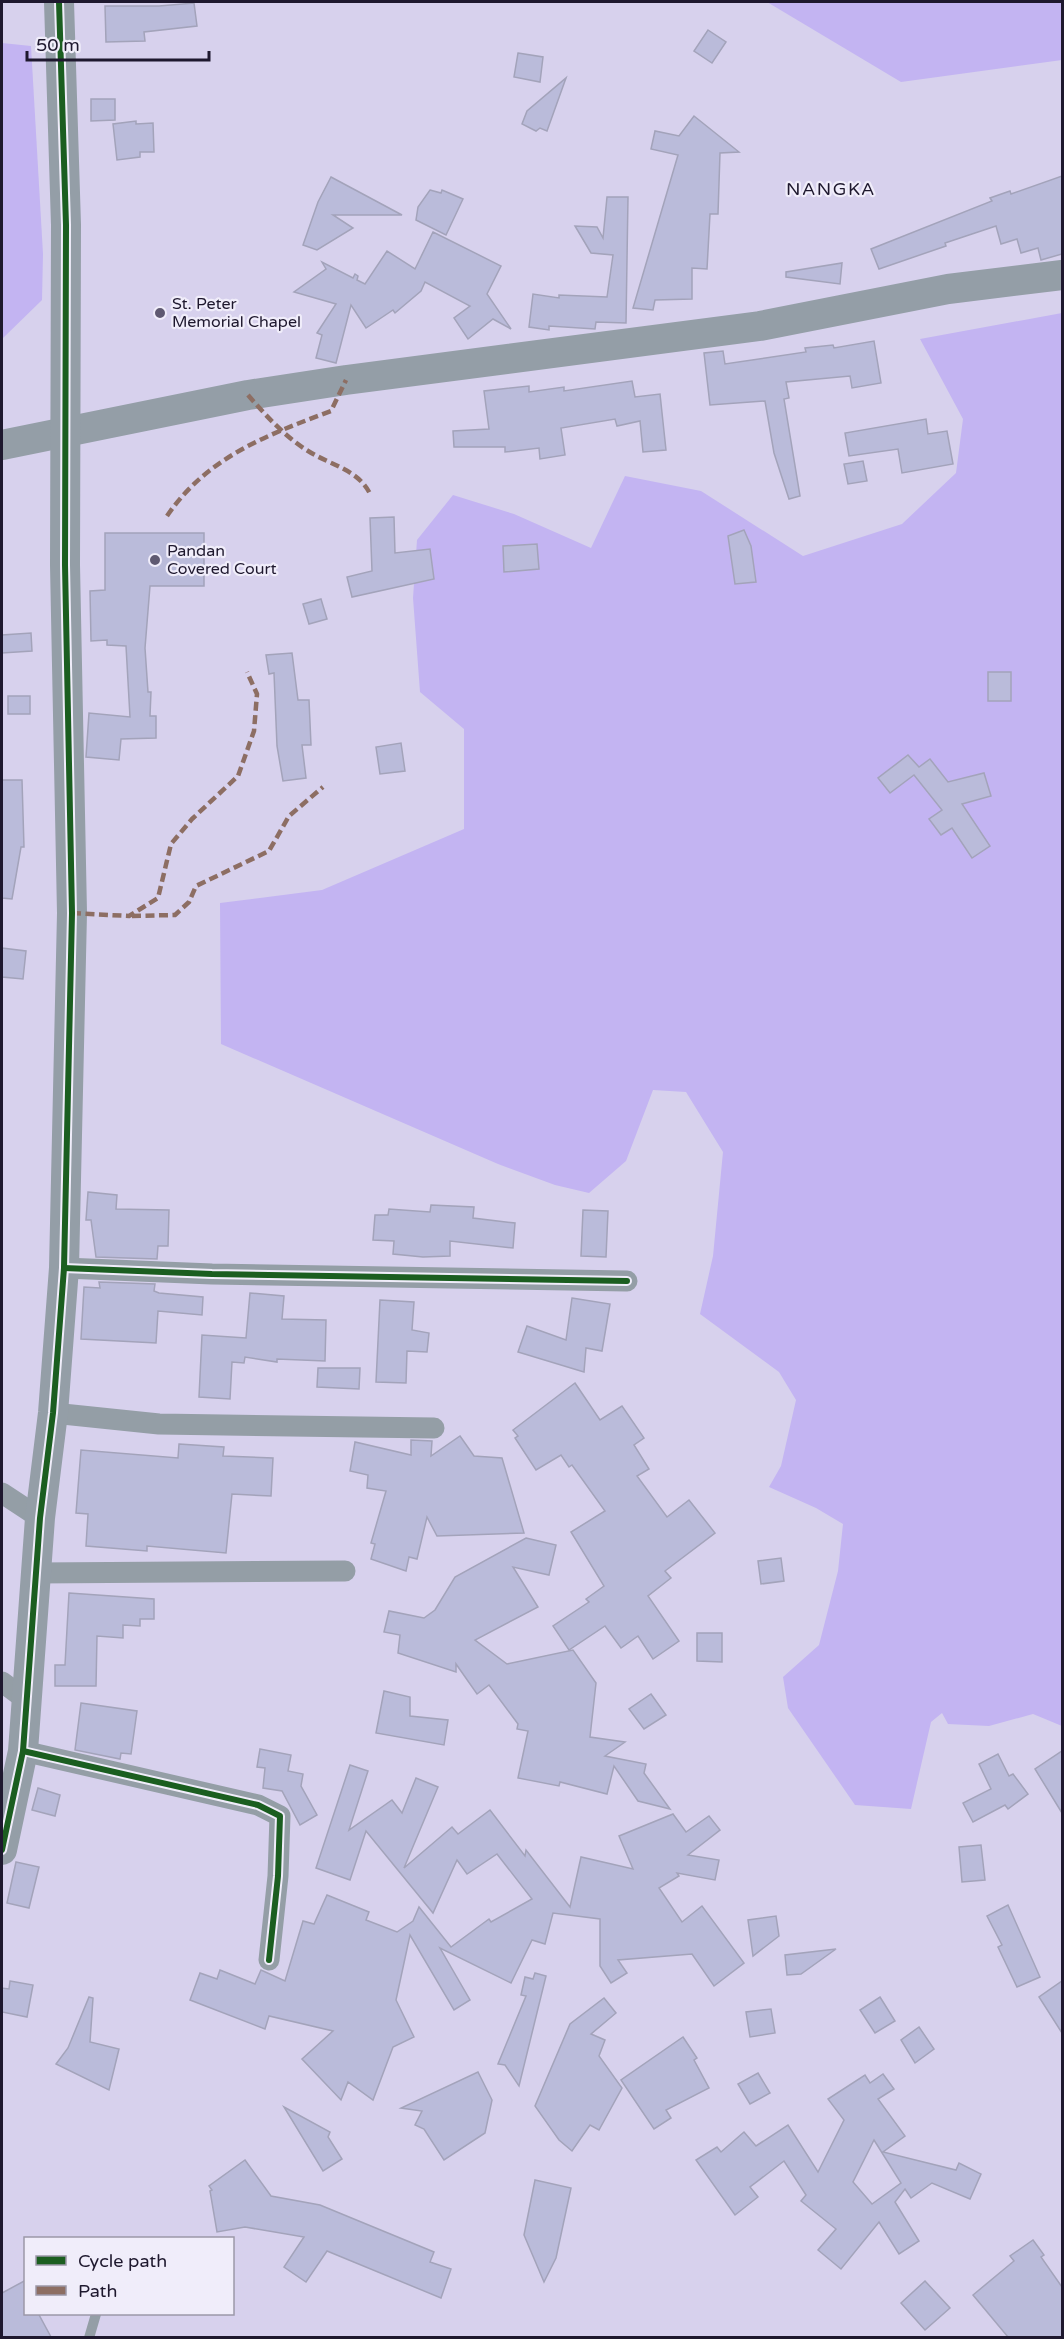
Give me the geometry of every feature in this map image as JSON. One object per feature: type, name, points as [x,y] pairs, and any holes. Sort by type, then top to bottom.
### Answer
[{"type":"street","points":[[2,1848],[23,1751],[13,1690],[36,1573],[40,1518],[53,1413],[64,1268],[72,913],[65,435],[66,225],[59,2]]},
{"type":"street","points":[[2,445],[65,435],[248,395],[760,326],[948,289],[1062,275]]},
{"type":"street","points":[[64,1268],[212,1274],[627,1281]]},
{"type":"street","points":[[53,1413],[159,1424],[434,1428]]},
{"type":"street","points":[[2,1493],[40,1518]]},
{"type":"street","points":[[36,1573],[345,1571]]},
{"type":"street","points":[[23,1751],[258,1804],[280,1816],[278,1876],[269,1960]]},
{"type":"lane","points":[[89,2337],[95,2315]]},
{"type":"shaded area","points":[[767,2],[1062,2],[1062,60],[901,82]]},
{"type":"shaded area","points":[[2,43],[31,46],[43,254],[42,300],[2,339]]},
{"type":"shaded area","points":[[1062,313],[1062,1726],[1033,1714],[989,1726],[948,1724],[942,1713],[931,1722],[911,1809],[855,1805],[788,1708],[783,1677],[819,1645],[838,1571],[843,1524],[816,1508],[769,1487],[781,1466],[796,1400],[779,1372],[700,1314],[713,1256],[723,1152],[686,1092],[653,1090],[626,1161],[589,1193],[555,1185],[498,1164],[221,1044],[220,903],[322,890],[464,829],[464,729],[420,692],[413,598],[417,540],[453,495],[514,514],[591,548],[625,476],[701,491],[803,556],[902,524],[956,473],[963,419],[920,339]]},
{"type":"building","points":[[194,3],[197,26],[144,32],[145,41],[106,42],[105,6],[159,6]]},
{"type":"building","points":[[708,30],[726,42],[712,63],[694,51]]},
{"type":"building","points":[[518,53],[543,57],[540,82],[514,77]]},
{"type":"building","points":[[566,78],[547,131],[540,128],[536,131],[522,124],[527,111]]},
{"type":"building","points":[[91,99],[115,99],[115,120],[91,121]]},
{"type":"building","points":[[694,116],[739,152],[720,153],[718,214],[710,214],[707,269],[692,268],[692,299],[655,300],[653,310],[633,308],[678,155],[651,149],[655,131],[679,136]]},
{"type":"building","points":[[136,121],[136,124],[153,123],[154,152],[140,152],[140,157],[117,160],[113,124]]},
{"type":"building","points":[[1062,176],[1062,254],[1041,260],[1038,248],[1021,253],[1017,239],[1001,244],[996,226],[879,269],[871,249],[992,201],[990,198],[1010,191],[1011,194]]},
{"type":"building","points":[[331,177],[402,215],[333,215],[353,228],[317,250],[303,245],[318,202]]},
{"type":"building","points":[[430,190],[441,193],[442,190],[463,199],[446,235],[416,220],[418,207]]},
{"type":"building","points":[[607,197],[628,197],[626,323],[596,322],[595,329],[549,326],[549,330],[529,327],[533,294],[559,298],[559,295],[607,297],[613,255],[591,253],[575,226],[597,227],[603,238]]},
{"type":"building","points":[[433,232],[501,266],[487,294],[511,329],[493,319],[468,339],[454,318],[470,306],[425,282],[421,291],[395,313],[393,310],[366,328],[351,305],[336,363],[316,358],[322,335],[317,333],[336,304],[294,292],[326,269],[322,262],[353,278],[355,274],[358,276],[357,280],[365,284],[387,251],[415,269]]},
{"type":"building","points":[[842,263],[840,284],[786,277],[786,272]]},
{"type":"building","points":[[874,341],[881,383],[852,388],[850,376],[786,382],[789,398],[784,399],[800,496],[789,499],[774,453],[765,401],[710,405],[704,353],[723,351],[725,364],[806,352],[805,348],[833,345],[834,348]]},
{"type":"building","points":[[632,381],[635,397],[660,394],[666,450],[643,452],[640,421],[617,426],[615,419],[561,428],[565,455],[540,459],[539,448],[505,452],[505,447],[454,447],[453,431],[489,429],[484,391],[529,386],[529,392],[564,387],[564,391]]},
{"type":"building","points":[[926,419],[928,434],[947,431],[953,464],[902,473],[898,449],[849,456],[845,433]]},
{"type":"building","points":[[863,461],[867,481],[848,484],[844,464]]},
{"type":"building","points":[[394,517],[395,553],[430,549],[434,579],[352,597],[347,577],[372,571],[370,518]]},
{"type":"building","points":[[744,530],[751,546],[756,582],[735,584],[728,536]]},
{"type":"building","points":[[105,533],[204,533],[204,586],[150,586],[145,648],[148,692],[151,692],[150,716],[156,716],[156,738],[121,739],[119,760],[86,757],[89,713],[130,717],[126,646],[107,645],[107,640],[91,641],[90,591],[105,590]]},
{"type":"building","points":[[537,544],[539,569],[504,572],[503,546]]},
{"type":"building","points":[[321,599],[327,619],[309,624],[303,604]]},
{"type":"building","points":[[31,633],[32,651],[2,653],[2,635]]},
{"type":"building","points":[[292,653],[298,700],[309,700],[311,745],[302,745],[306,778],[283,781],[277,746],[274,673],[269,674],[266,655]]},
{"type":"building","points":[[988,672],[1011,672],[1011,701],[988,701]]},
{"type":"building","points":[[8,696],[30,696],[30,714],[8,714]]},
{"type":"building","points":[[401,743],[405,771],[380,774],[376,747]]},
{"type":"building","points":[[908,755],[919,767],[930,759],[948,782],[984,773],[991,796],[962,804],[990,846],[972,858],[952,828],[941,835],[929,819],[942,810],[914,775],[890,793],[878,778]]},
{"type":"building","points":[[2,780],[22,780],[24,847],[21,847],[12,899],[2,898]]},
{"type":"building","points":[[2,948],[26,951],[23,979],[2,977]]},
{"type":"building","points":[[88,1192],[117,1195],[116,1209],[169,1210],[168,1246],[158,1246],[157,1259],[96,1257],[91,1220],[86,1220]]},
{"type":"building","points":[[431,1205],[474,1207],[473,1218],[515,1223],[513,1248],[450,1241],[450,1256],[423,1257],[393,1254],[394,1241],[373,1240],[375,1215],[388,1215],[389,1209],[430,1212]]},
{"type":"building","points":[[583,1210],[608,1211],[606,1257],[581,1256]]},
{"type":"building","points":[[99,1282],[155,1284],[154,1291],[159,1293],[203,1297],[202,1315],[158,1311],[156,1343],[81,1339],[84,1287],[100,1288]]},
{"type":"building","points":[[250,1293],[284,1296],[282,1319],[326,1320],[325,1361],[277,1359],[277,1362],[245,1357],[244,1363],[232,1362],[230,1399],[199,1397],[202,1335],[246,1338]]},
{"type":"building","points":[[572,1298],[610,1304],[602,1351],[586,1348],[584,1372],[518,1352],[527,1326],[566,1340]]},
{"type":"building","points":[[380,1300],[414,1302],[412,1330],[429,1333],[427,1352],[407,1351],[406,1383],[376,1382]]},
{"type":"building","points":[[318,1368],[360,1368],[359,1389],[317,1387]]},
{"type":"building","points":[[575,1383],[600,1420],[622,1406],[644,1438],[634,1445],[649,1469],[637,1476],[667,1517],[689,1500],[715,1533],[665,1571],[671,1578],[648,1596],[679,1641],[653,1659],[638,1636],[621,1648],[605,1626],[569,1650],[553,1626],[589,1602],[586,1599],[604,1586],[571,1532],[605,1511],[572,1465],[569,1467],[561,1455],[536,1470],[515,1438],[518,1436],[513,1430]]},
{"type":"building","points":[[460,1436],[474,1456],[502,1458],[524,1533],[437,1536],[427,1517],[417,1559],[409,1557],[406,1571],[371,1559],[375,1544],[371,1543],[386,1491],[367,1488],[368,1475],[350,1471],[355,1442],[411,1455],[411,1440],[432,1441],[431,1456]]},
{"type":"building","points":[[179,1444],[224,1447],[223,1456],[273,1458],[271,1496],[232,1494],[226,1553],[147,1546],[147,1551],[86,1546],[88,1514],[76,1513],[81,1450],[178,1458]]},
{"type":"building","points":[[526,1538],[556,1545],[549,1575],[513,1567],[538,1607],[475,1640],[507,1664],[573,1650],[596,1683],[590,1737],[625,1742],[605,1756],[646,1764],[644,1773],[670,1809],[638,1801],[614,1766],[607,1794],[560,1782],[559,1786],[518,1778],[528,1731],[517,1729],[518,1724],[489,1685],[477,1694],[456,1664],[456,1672],[398,1653],[400,1635],[384,1632],[389,1611],[424,1618],[435,1610],[455,1577]]},
{"type":"building","points":[[781,1558],[784,1581],[761,1584],[758,1561]]},
{"type":"building","points":[[69,1593],[154,1599],[154,1619],[140,1619],[140,1626],[123,1625],[123,1638],[97,1636],[96,1686],[55,1686],[55,1665],[65,1665]]},
{"type":"building","points":[[697,1633],[722,1633],[722,1662],[697,1661]]},
{"type":"building","points":[[384,1691],[410,1697],[410,1716],[448,1720],[444,1745],[376,1733]]},
{"type":"building","points":[[651,1694],[666,1715],[644,1729],[629,1709]]},
{"type":"building","points":[[81,1703],[137,1711],[131,1754],[121,1753],[120,1759],[75,1750]]},
{"type":"building","points":[[260,1749],[291,1755],[288,1771],[303,1774],[301,1786],[317,1815],[300,1825],[282,1791],[263,1788],[265,1768],[257,1767]]},
{"type":"building","points":[[1062,1751],[1062,1813],[1035,1769]]},
{"type":"building","points":[[998,1754],[1009,1776],[1013,1774],[1028,1794],[1008,1809],[1005,1805],[973,1822],[963,1803],[991,1789],[979,1764]]},
{"type":"building","points":[[350,1765],[368,1771],[349,1830],[392,1800],[402,1813],[416,1778],[438,1787],[404,1868],[452,1827],[458,1834],[490,1810],[525,1856],[526,1850],[570,1907],[581,1857],[633,1869],[619,1836],[673,1814],[686,1832],[709,1816],[720,1830],[688,1855],[719,1860],[715,1880],[677,1873],[679,1876],[659,1888],[682,1922],[702,1906],[744,1963],[714,1986],[692,1954],[618,1960],[627,1973],[611,1983],[600,1966],[600,1919],[553,1913],[545,1944],[532,1940],[511,1983],[440,1948],[470,2000],[454,2010],[410,1935],[396,2000],[414,2037],[393,2047],[373,2100],[348,2082],[341,2100],[302,2059],[333,2031],[269,2016],[265,2029],[190,2000],[200,1973],[217,1979],[220,1970],[255,1984],[261,1970],[285,1981],[303,1921],[314,1924],[327,1895],[369,1912],[366,1920],[397,1932],[413,1921],[419,1907],[451,1947],[489,1919],[491,1922],[532,1899],[497,1854],[467,1874],[457,1860],[433,1913],[366,1831],[350,1880],[316,1868]]},
{"type":"building","points":[[38,1788],[60,1795],[55,1816],[32,1810]]},
{"type":"building","points":[[981,1845],[985,1880],[962,1882],[959,1847]]},
{"type":"building","points":[[16,1862],[39,1867],[29,1908],[7,1903]]},
{"type":"building","points":[[1008,1905],[1040,1977],[1017,1987],[998,1947],[1002,1945],[987,1916]]},
{"type":"building","points":[[776,1916],[779,1936],[753,1956],[748,1920]]},
{"type":"building","points":[[836,1949],[801,1974],[787,1975],[785,1955]]},
{"type":"building","points":[[535,1973],[546,1976],[519,2086],[505,2065],[498,2064],[526,1996],[521,1995],[525,1977],[533,1979]]},
{"type":"building","points":[[10,1981],[33,1985],[27,2017],[2,2012],[2,1988],[9,1989]]},
{"type":"building","points":[[1062,1981],[1062,2033],[1039,1997]]},
{"type":"building","points":[[89,1997],[93,1998],[90,2042],[119,2049],[109,2090],[56,2064],[68,2048]]},
{"type":"building","points":[[880,1997],[895,2021],[875,2033],[860,2010]]},
{"type":"building","points":[[604,1998],[616,2013],[591,2034],[605,2040],[599,2056],[622,2088],[599,2130],[590,2125],[572,2151],[559,2140],[535,2106],[570,2024]]},
{"type":"building","points":[[771,2009],[775,2033],[750,2037],[746,2012]]},
{"type":"building","points":[[919,2027],[934,2049],[915,2063],[901,2040]]},
{"type":"building","points":[[683,2037],[697,2058],[694,2060],[709,2088],[666,2110],[671,2118],[654,2129],[621,2080]]},
{"type":"building","points":[[478,2072],[492,2100],[485,2133],[444,2160],[424,2129],[415,2125],[422,2111],[401,2108]]},
{"type":"building","points":[[758,2073],[770,2093],[750,2104],[738,2084]]},
{"type":"building","points":[[883,2074],[894,2089],[878,2099],[905,2136],[883,2152],[956,2170],[959,2163],[981,2174],[970,2199],[932,2183],[911,2198],[905,2189],[895,2202],[919,2241],[899,2254],[879,2222],[841,2269],[818,2250],[836,2229],[801,2201],[806,2195],[784,2161],[750,2187],[758,2197],[735,2215],[696,2160],[717,2147],[721,2152],[744,2132],[756,2146],[788,2125],[818,2172],[844,2120],[828,2099],[865,2075],[870,2083]],"holes":[[[874,2140],[901,2183],[872,2204],[853,2182]]]},
{"type":"building","points":[[284,2107],[330,2132],[328,2137],[342,2159],[323,2171]]},
{"type":"building","points":[[245,2160],[271,2196],[320,2205],[434,2252],[430,2262],[451,2269],[441,2298],[327,2251],[306,2282],[284,2267],[304,2237],[245,2227],[217,2232],[210,2191],[212,2190],[209,2186]]},
{"type":"building","points":[[535,2180],[571,2188],[556,2258],[544,2282],[524,2235]]},
{"type":"building","points":[[1033,2240],[1044,2255],[1041,2257],[1062,2287],[1062,2337],[1008,2337],[973,2295],[1014,2261],[1010,2256]]},
{"type":"building","points":[[24,2281],[24,2315],[39,2315],[51,2337],[2,2337],[2,2293]]},
{"type":"building","points":[[925,2281],[950,2308],[925,2330],[901,2303]]},
{"type":"marked path","points":[[167,516],[200,478],[240,450],[284,429],[331,411],[346,380]]},
{"type":"marked path","points":[[248,395],[287,436],[315,455],[354,475],[367,488],[371,496]]},
{"type":"marked path","points":[[72,913],[129,916],[158,898],[171,844],[192,819],[238,776],[254,731],[257,694],[247,672]]},
{"type":"marked path","points":[[132,916],[175,915],[189,902],[196,886],[269,851],[289,816],[323,787]]},
{"type":"cycle path","points":[[2,1850],[23,1751],[40,1518],[53,1413],[64,1268],[72,913],[65,565],[66,225],[59,2]]},
{"type":"cycle path","points":[[64,1268],[212,1274],[627,1281]]},
{"type":"cycle path","points":[[23,1751],[258,1805],[280,1816],[278,1876],[269,1960]]},
{"type":"place","name":"St. Peter Memorial Chapel","points":[[160,313]]},
{"type":"place","name":"Pandan Covered Court","points":[[155,560]]},
{"type":"district","name":"NANGKA","points":[[831,189]]}]
